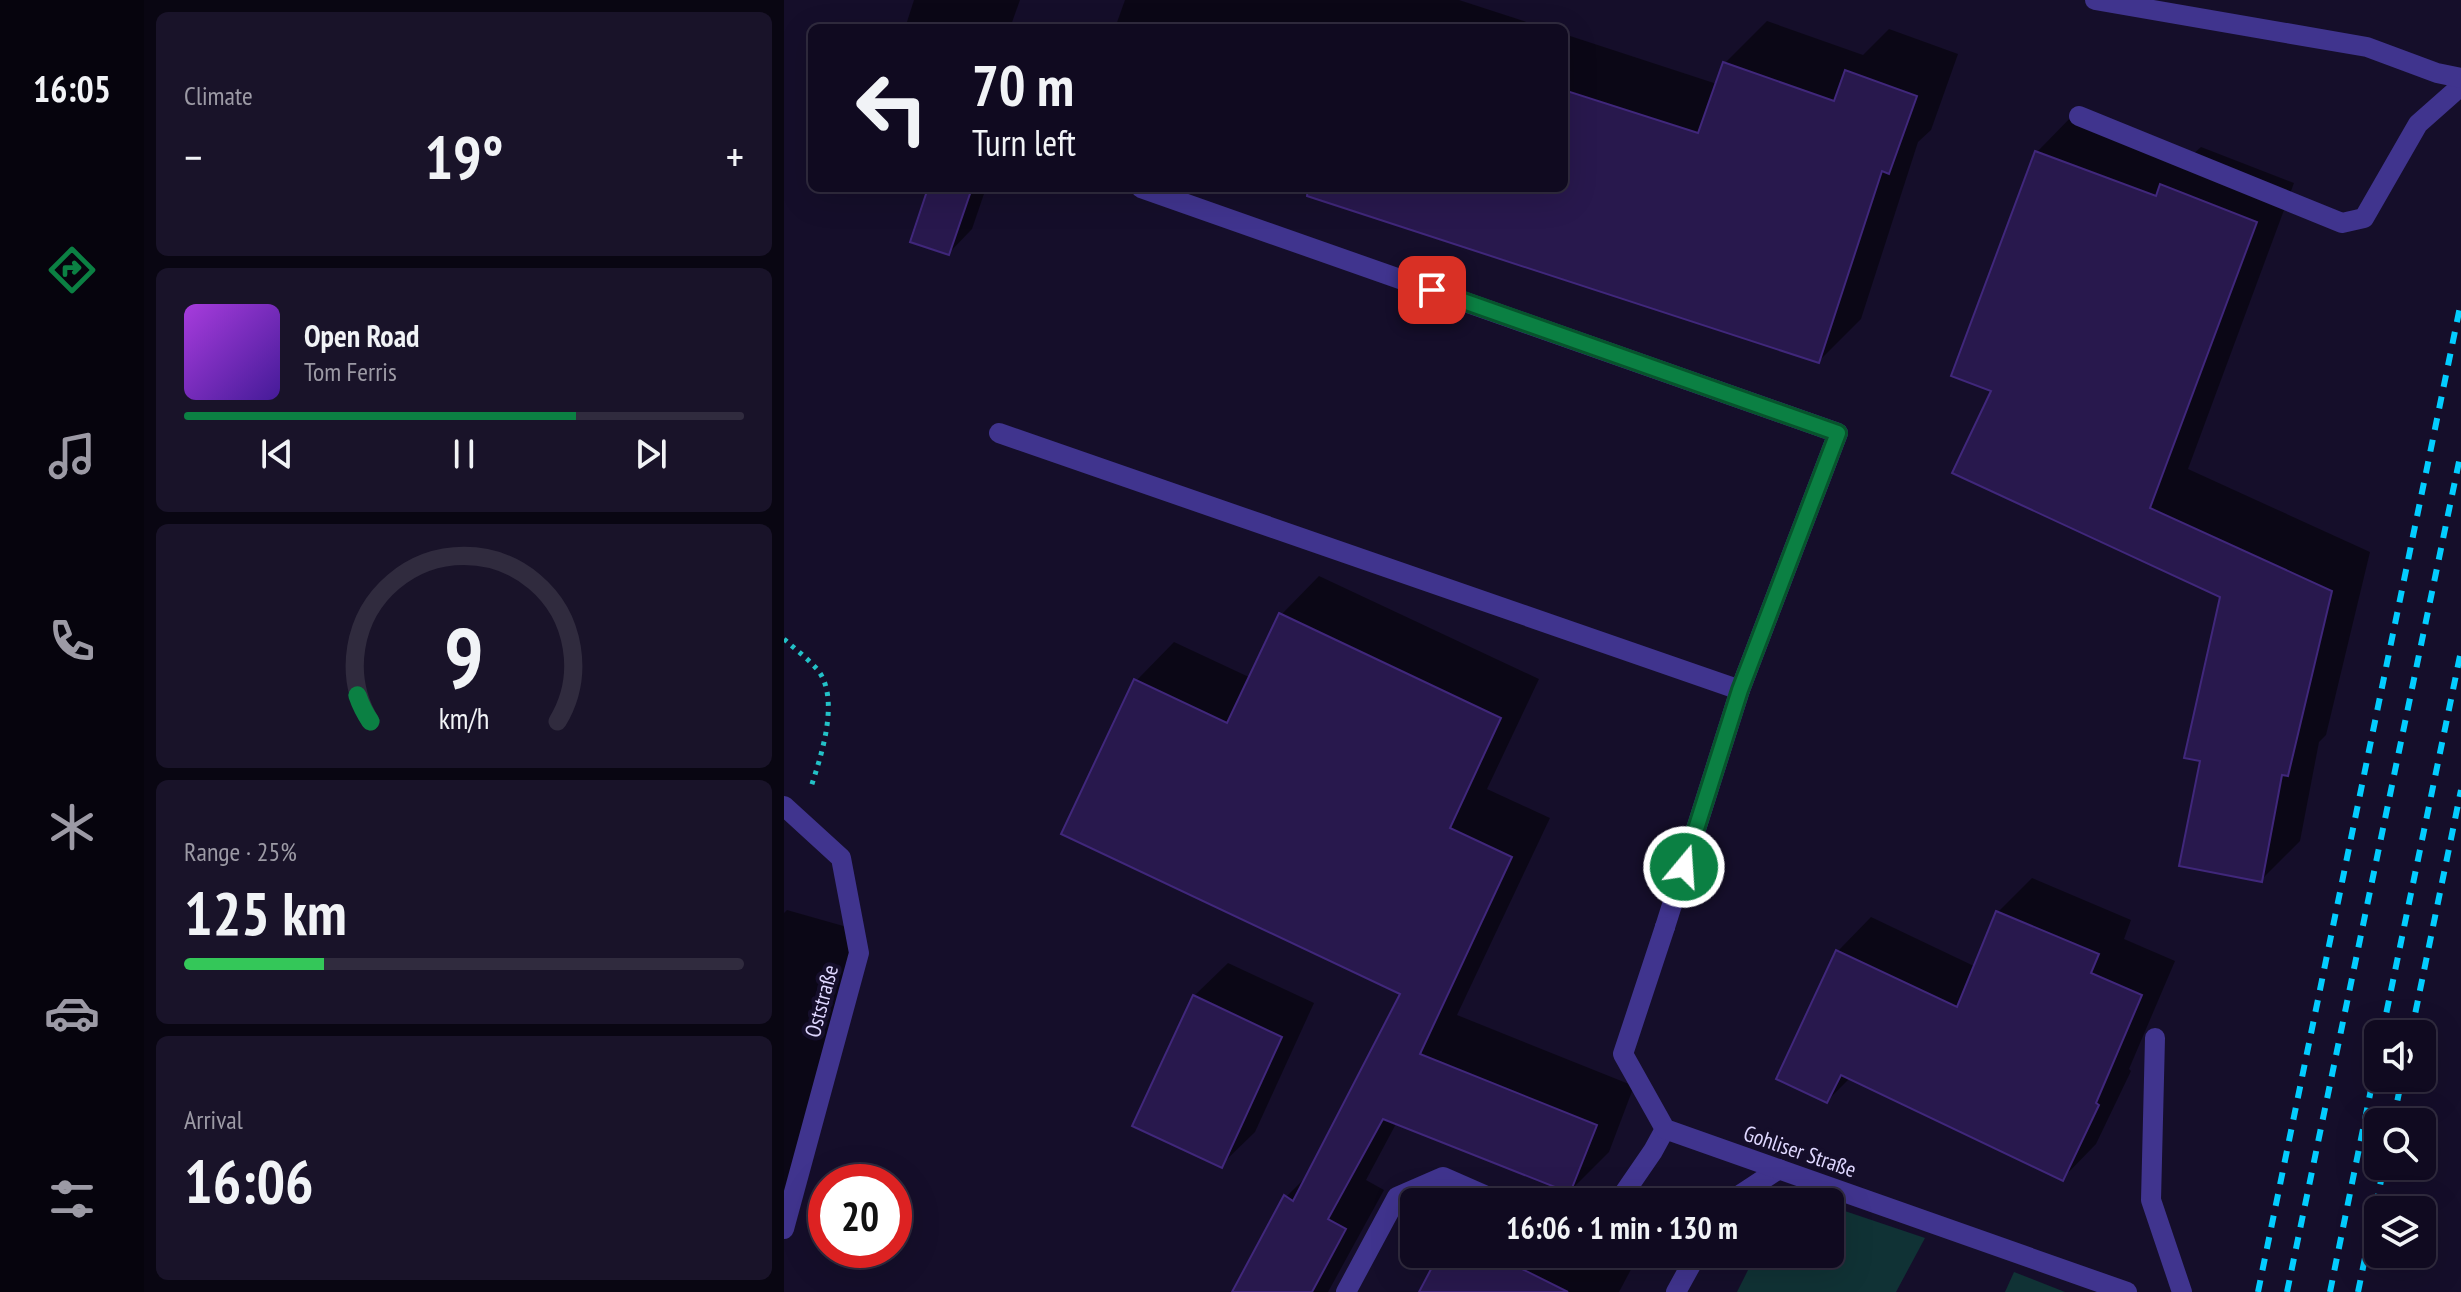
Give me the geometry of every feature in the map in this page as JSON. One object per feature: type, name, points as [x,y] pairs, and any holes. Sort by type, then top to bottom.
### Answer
[{"type":"street","points":[[2095,0],[2367,47],[2437,73],[2461,78]]},
{"type":"street","points":[[2079,116],[2342,223],[2364,218],[2418,124],[2461,86]]},
{"type":"street","points":[[1152,192],[1838,433],[1740,690],[1623,1054],[1665,1129],[1628,1188]]},
{"type":"street","points":[[999,433],[1740,690]]},
{"type":"street","name":"Oststraße","points":[[784,806],[841,858],[859,953],[784,1229]]},
{"type":"street","points":[[2155,1038],[2151,1200],[2182,1292]]},
{"type":"street","name":"Gohliser Straße","points":[[1665,1129],[2127,1292]]},
{"type":"street","points":[[1750,1188],[1779,1169]]},
{"type":"street","points":[[1418,1188],[1443,1177],[1468,1188]]},
{"type":"street","points":[[1346,1292],[1400,1196]]},
{"type":"street","points":[[1676,1292],[1689,1268]]},
{"type":"path","points":[[784,639],[819,672],[828,699],[825,745],[800,820]]},
{"type":"green space","points":[[1844,1211],[1925,1238],[1896,1292],[1737,1292],[1749,1268],[1844,1268]]},
{"type":"green space","points":[[2014,1272],[2065,1292],[2005,1292]]},
{"type":"building","points":[[1723,62],[1834,101],[1845,70],[1917,96],[1889,174],[1882,171],[1819,363],[1307,196],[1308,192],[1568,192],[1568,91],[1698,133]]},
{"type":"building","points":[[2035,151],[2156,196],[2160,184],[2257,222],[2150,508],[2332,591],[2288,776],[2282,775],[2262,882],[2179,866],[2200,761],[2184,758],[2220,597],[1952,473],[1991,391],[1951,376]]},
{"type":"building","points":[[927,192],[971,192],[949,255],[910,242]]},
{"type":"building","points":[[1279,613],[1501,718],[1450,828],[1512,857],[1420,1054],[1597,1125],[1572,1188],[1557,1188],[1383,1119],[1328,1219],[1346,1229],[1312,1292],[1232,1292],[1284,1195],[1293,1201],[1400,994],[1061,834],[1134,679],[1227,723]]},
{"type":"building","points":[[1996,911],[2099,954],[2091,973],[2142,995],[2096,1103],[2099,1105],[2063,1181],[1841,1075],[1827,1103],[1776,1079],[1836,950],[1957,1007]]},
{"type":"building","points":[[1193,995],[1282,1037],[1222,1168],[1132,1126]]},
{"type":"building","points":[[1432,1268],[1520,1268],[1568,1292],[1419,1292]]},
{"type":"railway","points":[[2258,1292],[2461,302]]},
{"type":"railway","points":[[2287,1292],[2461,452]]},
{"type":"railway","points":[[2385,1020],[2461,651]]},
{"type":"railway","points":[[2414,1020],[2461,790]]},
{"type":"railway","points":[[2330,1292],[2371,1092]]},
{"type":"railway","points":[[2396,1108],[2399,1092]]},
{"type":"railway","points":[[2358,1292],[2381,1180]]},
{"type":"route","points":[[1432,290],[1838,433],[1740,690],[1684,867]]}]
